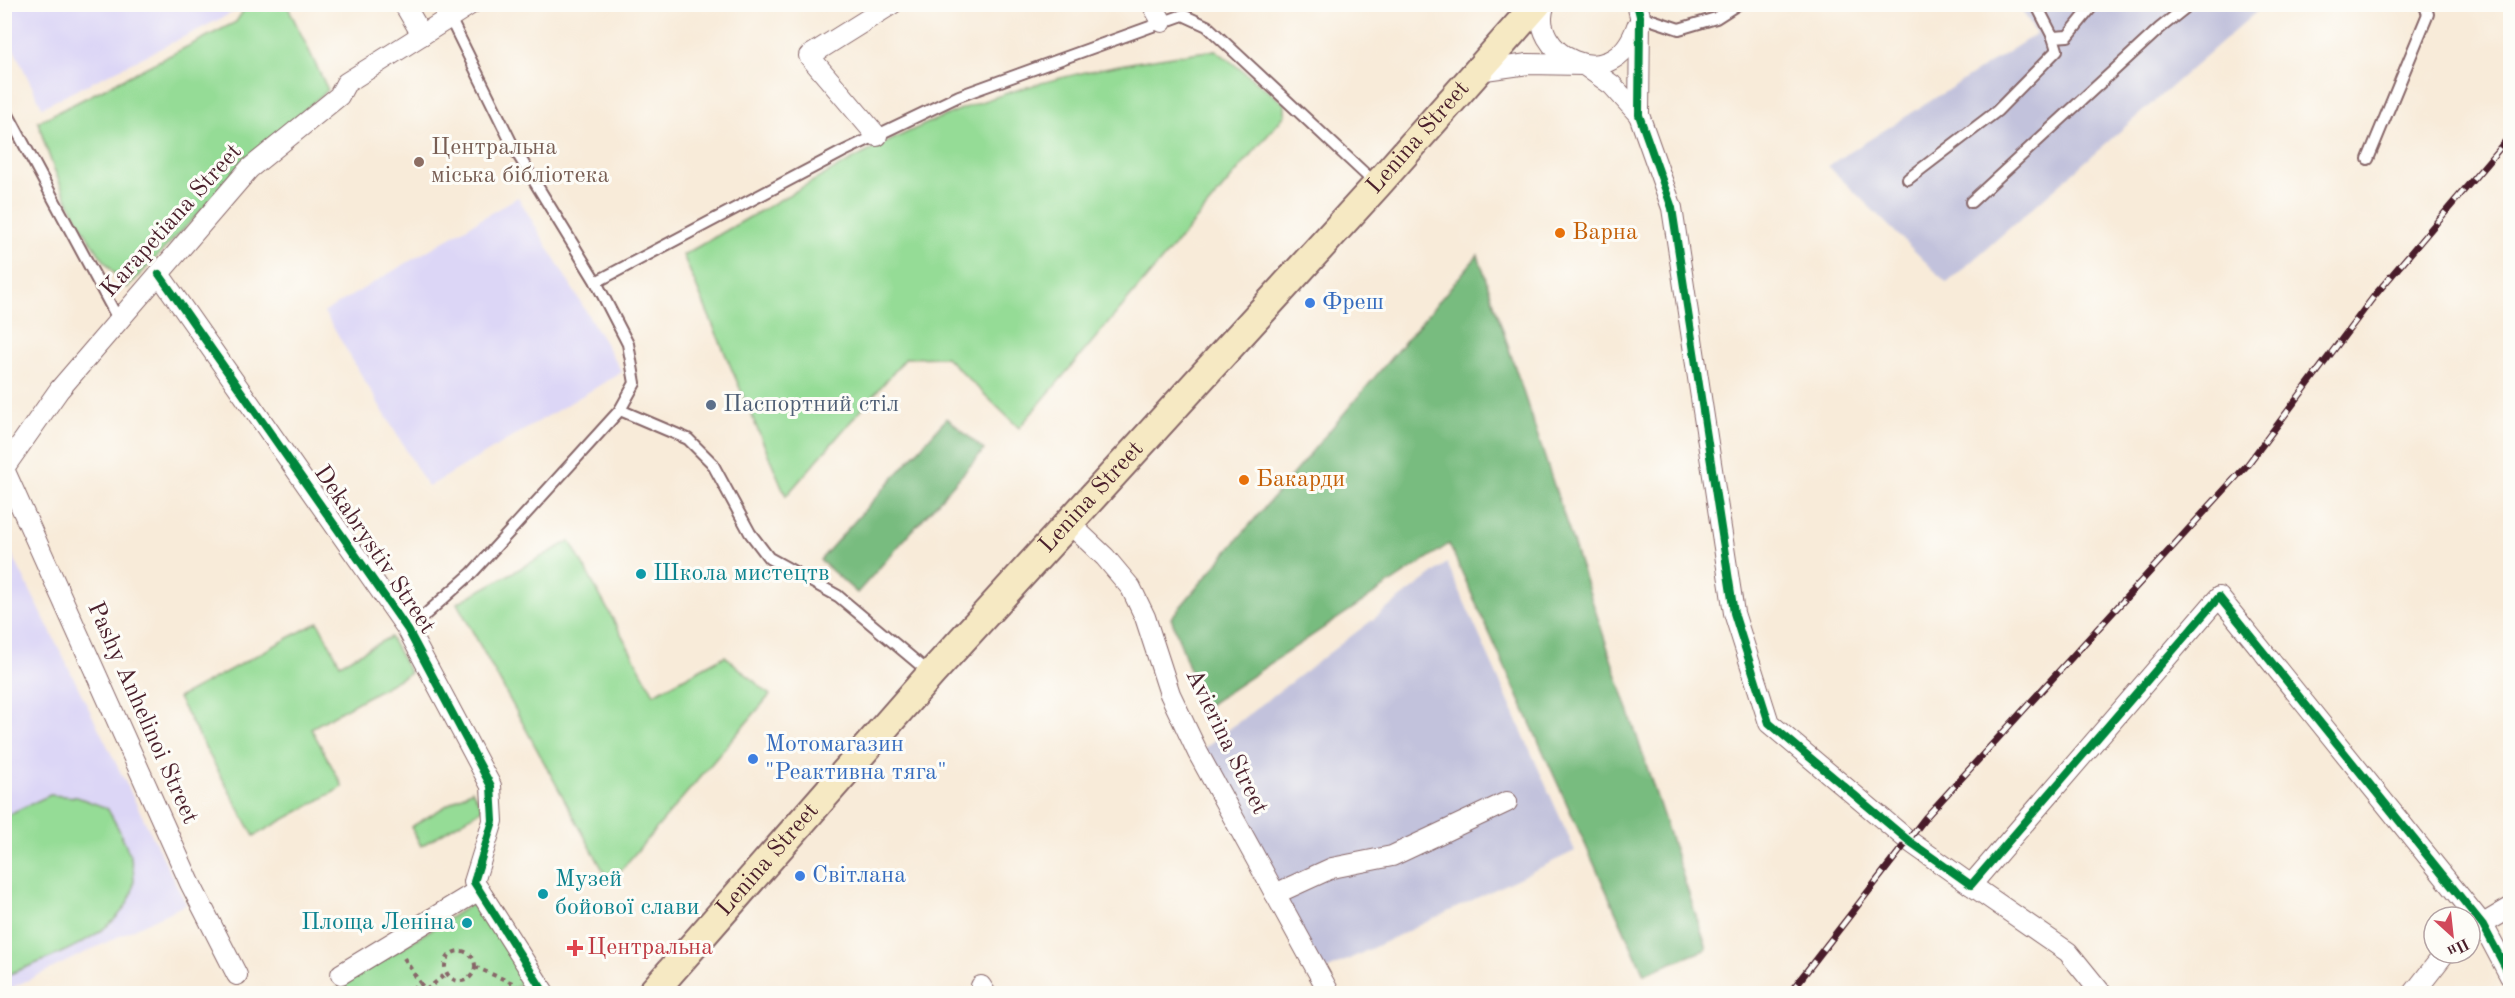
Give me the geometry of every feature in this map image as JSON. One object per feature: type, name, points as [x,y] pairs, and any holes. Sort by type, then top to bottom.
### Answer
[{"type":"main road","name":"Lenina Street","points":[[651,993],[1068,522],[1377,185],[1537,4]]},
{"type":"street","points":[[404,4],[422,35]]},
{"type":"street","name":"Karapetiana Street","points":[[4,468],[59,390],[249,169],[339,96],[346,84],[471,4]]},
{"type":"street","points":[[877,136],[809,56],[892,4]]},
{"type":"street","points":[[1152,4],[1162,22]]},
{"type":"street","points":[[1545,4],[1543,10],[1546,36],[1561,55],[1584,65],[1612,85],[1639,115]]},
{"type":"street","points":[[1478,71],[1528,64],[1584,65],[1608,62],[1630,46],[1637,8]]},
{"type":"street","points":[[1637,8],[1639,115],[1672,208],[1734,613],[1769,723],[1909,841],[2068,952],[2102,993]]},
{"type":"street","name":"Dekabrystiv Street","points":[[159,274],[408,630],[491,786],[493,821],[474,882],[479,890]]},
{"type":"street","name":"Pashy Anhelinoi Street","points":[[4,468],[190,883],[237,975]]},
{"type":"street","name":"Avierina Street","points":[[1068,522],[1105,557],[1131,588],[1144,617],[1170,694],[1193,743],[1330,993]]},
{"type":"street","points":[[1971,885],[2219,597],[2459,905]]},
{"type":"street","points":[[1275,894],[1332,868],[1392,856],[1507,802]]},
{"type":"street","points":[[341,974],[479,890],[545,993]]},
{"type":"street","points":[[2482,925],[2511,908]]},
{"type":"street","points":[[2482,935],[2511,976]]},
{"type":"street","points":[[2413,993],[2435,965]]},
{"type":"lane","points":[[1183,15],[1188,4]]},
{"type":"lane","points":[[1637,8],[1679,29],[1716,18],[1738,4]]},
{"type":"lane","points":[[1908,179],[1997,111],[2057,50],[2036,4]]},
{"type":"lane","points":[[2053,37],[2068,36],[2094,4]]},
{"type":"lane","points":[[1971,202],[2160,28],[2190,4]]},
{"type":"lane","points":[[2368,159],[2428,14],[2424,4]]},
{"type":"lane","points":[[596,282],[959,96],[1183,15],[1207,26],[1377,185]]},
{"type":"lane","points":[[408,630],[472,573],[620,410],[635,383],[628,345],[596,282],[514,148],[450,18]]},
{"type":"lane","points":[[4,107],[118,319]]},
{"type":"lane","points":[[620,410],[688,439],[712,464],[750,533],[769,558],[838,596],[932,674]]},
{"type":"path","points":[[393,942],[427,992],[447,974]]},
{"type":"path","points":[[454,952],[469,953],[475,967],[472,976],[464,980],[454,980],[447,974],[445,964],[454,952]]},
{"type":"path","points":[[475,967],[518,986]]},
{"type":"path","points":[[405,993],[420,983]]},
{"type":"shaded area","points":[[5,4],[239,5],[236,11],[42,107],[5,31]]},
{"type":"shaded area","points":[[2019,5],[2264,5],[1947,283],[1828,166],[2036,34]]},
{"type":"shaded area","points":[[518,197],[622,372],[428,487],[324,312]]},
{"type":"shaded area","points":[[4,538],[186,904],[5,991],[4,991]]},
{"type":"shaded area","points":[[1447,563],[1575,851],[1320,973],[1198,753]]},
{"type":"green space","points":[[247,5],[287,5],[328,90],[240,164],[217,194],[127,288],[97,251],[73,211],[53,167],[38,122],[236,22]]},
{"type":"green space","points":[[1216,50],[1285,104],[1285,115],[1019,428],[946,357],[906,358],[786,496],[683,255],[871,150],[969,106],[1073,75]]},
{"type":"green space","points":[[1478,255],[1707,949],[1644,974],[1449,544],[1204,708],[1171,618]]},
{"type":"green space","points":[[947,418],[984,450],[857,593],[820,560]]},
{"type":"green space","points":[[570,541],[654,694],[725,656],[770,695],[610,883],[457,603]]},
{"type":"green space","points":[[318,622],[340,664],[390,637],[410,673],[311,728],[343,787],[254,836],[178,698]]},
{"type":"green space","points":[[472,790],[483,809],[421,846],[411,827]]},
{"type":"green space","points":[[50,795],[77,797],[107,808],[121,833],[132,862],[134,880],[130,899],[119,915],[84,942],[5,976],[5,816]]},
{"type":"green space","name":"Площа Леніна","points":[[483,897],[534,976],[506,993],[328,994]]},
{"type":"railway","points":[[1789,994],[1926,817],[2248,464],[2375,295],[2510,136]]},
{"type":"cycle path","points":[[1637,4],[1640,16],[1639,115],[1672,208],[1734,613],[1769,723],[1909,841],[1971,885],[2219,597],[2483,925],[2510,976]]},
{"type":"cycle path","points":[[159,274],[408,630],[491,786],[493,821],[474,882],[545,994]]},
{"type":"place","name":"Центральна міська бібліотека","points":[[419,162]]},
{"type":"place","name":"Варна","points":[[1560,233]]},
{"type":"place","name":"Фреш","points":[[1310,303]]},
{"type":"place","name":"Паспортний стіл","points":[[711,405]]},
{"type":"place","name":"Бакарди","points":[[1244,480]]},
{"type":"place","name":"Школа мистецтв","points":[[641,574]]},
{"type":"place","name":"Мотомагазин \"Реактивна тяга\"","points":[[753,759]]},
{"type":"place","name":"Світлана","points":[[800,876]]},
{"type":"place","name":"Музей бойової слави","points":[[543,894]]},
{"type":"place","name":"Площа Леніна","points":[[467,923]]},
{"type":"place","name":"Центральна","points":[[575,948]]}]
